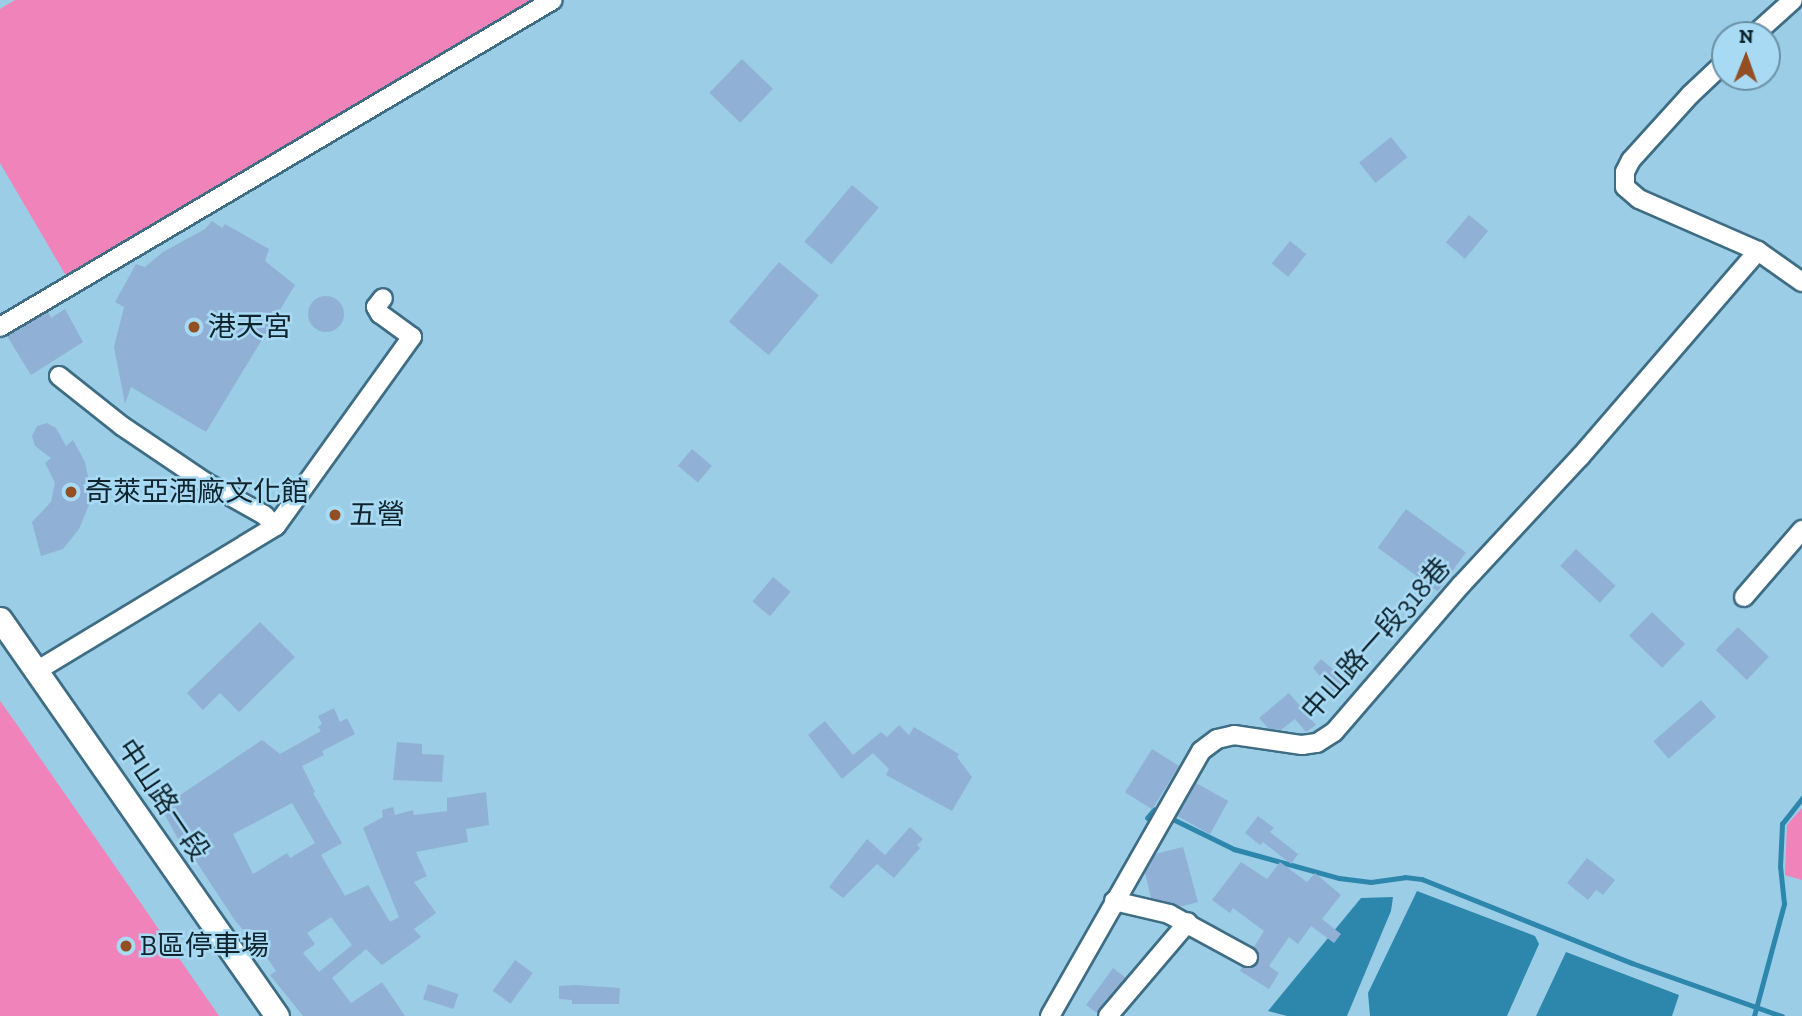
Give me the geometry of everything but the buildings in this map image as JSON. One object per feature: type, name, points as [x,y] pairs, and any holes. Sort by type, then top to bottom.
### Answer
[{"type":"street","points":[[0,327],[553,0]]},
{"type":"street","points":[[1770,21],[1793,0]]},
{"type":"street","points":[[1711,75],[1631,160],[1625,172],[1625,187],[1639,199],[1758,251],[1802,282]]},
{"type":"street","name":"中山路一段318巷","points":[[1050,1016],[1070,986],[1114,901],[1201,751],[1217,739],[1234,735],[1302,745],[1317,743],[1334,732],[1758,251]]},
{"type":"street","points":[[37,670],[276,526],[412,337],[380,314],[376,307],[383,298]]},
{"type":"street","points":[[59,376],[122,426],[205,482],[264,515],[276,526]]},
{"type":"street","points":[[1744,597],[1802,530]]},
{"type":"street","name":"中山路一段","points":[[0,619],[277,1016]]},
{"type":"street","points":[[1114,901],[1155,913],[1169,914],[1248,957]]},
{"type":"street","points":[[1108,1016],[1188,922]]},
{"type":"shaded area","points":[[15,0],[539,0],[72,286],[0,163],[0,9]]},
{"type":"shaded area","points":[[0,701],[13,719],[219,1016],[0,1016]]},
{"type":"shaded area","points":[[1802,808],[1802,880],[1785,875],[1787,825]]},
{"type":"water","points":[[1417,891],[1535,936],[1539,944],[1507,1016],[1370,1016],[1368,993]]},
{"type":"water","points":[[1393,897],[1391,911],[1347,1016],[1287,1016],[1268,1011],[1361,898]]},
{"type":"water","points":[[1566,952],[1679,995],[1672,1016],[1536,1016]]},
{"type":"waterway","points":[[1754,1016],[1784,904],[1780,867],[1782,824],[1802,798]]},
{"type":"waterway","points":[[1147,818],[1154,810]]},
{"type":"waterway","points":[[1175,820],[1234,849],[1339,878],[1371,882],[1405,877],[1422,879],[1632,963],[1782,1016]]},
{"type":"place","name":"港天宮","points":[[194,327]]},
{"type":"place","name":"奇萊亞酒廠文化館","points":[[71,492]]},
{"type":"place","name":"五營","points":[[335,515]]},
{"type":"place","name":"B區停車場","points":[[126,946]]}]
